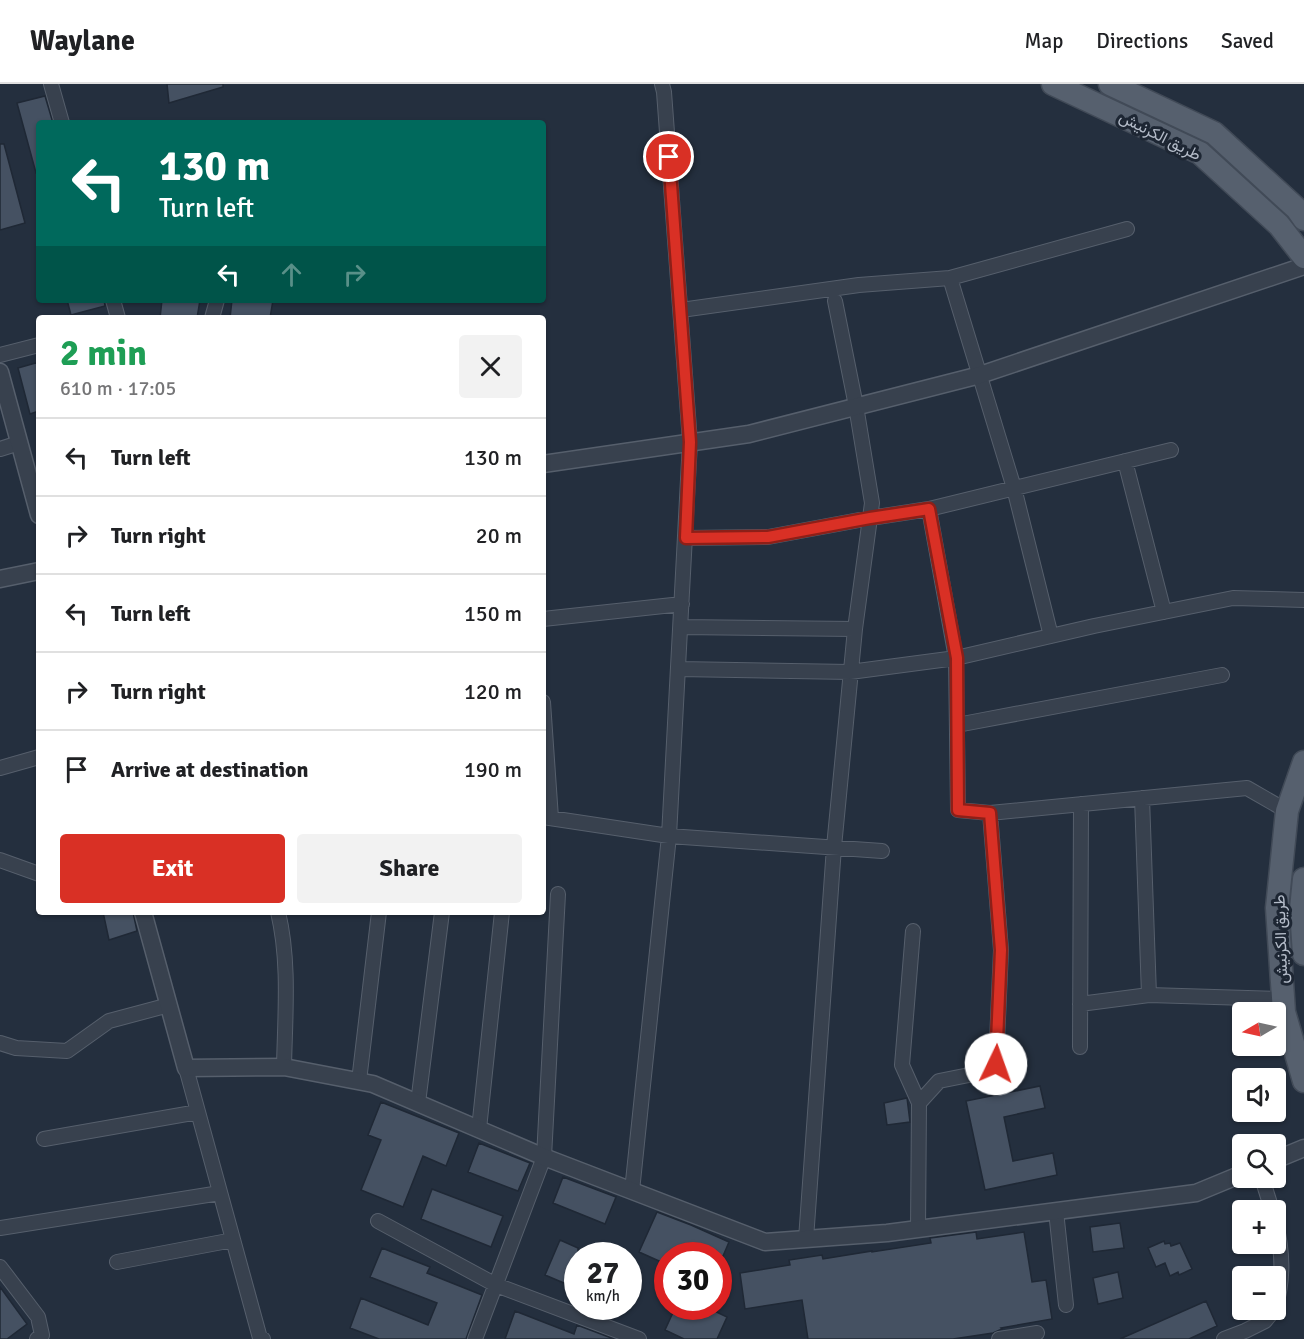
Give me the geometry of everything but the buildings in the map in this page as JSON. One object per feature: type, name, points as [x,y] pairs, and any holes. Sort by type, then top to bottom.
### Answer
[{"type":"main road","name":"طريق الكرنيش","points":[[1053,84],[1200,153],[1279,225],[1304,257]]},
{"type":"main road","name":"طريق الكرنيش","points":[[1110,84],[1214,133],[1297,209],[1304,219]]},
{"type":"main road","name":"طريق الكرنيش","points":[[1304,762],[1287,811],[1277,908],[1284,1012],[1304,1081]]},
{"type":"main road","name":"طريق الكرنيش","points":[[1304,879],[1301,909],[1304,954]]},
{"type":"street","points":[[51,84],[61,120]]},
{"type":"street","points":[[632,1191],[669,836],[690,442],[662,84]]},
{"type":"street","points":[[681,310],[859,285],[950,278],[1127,229]]},
{"type":"street","points":[[546,464],[749,434],[980,375],[1304,266]]},
{"type":"street","points":[[950,278],[1014,488],[1051,636]]},
{"type":"street","points":[[806,1239],[834,847],[850,672],[872,502],[835,300]]},
{"type":"street","points":[[0,355],[36,346]]},
{"type":"street","points":[[0,372],[19,443],[33,468],[36,492]]},
{"type":"street","points":[[0,449],[19,443]]},
{"type":"street","points":[[686,538],[768,537],[929,509],[1171,450]]},
{"type":"street","points":[[1125,461],[1164,612]]},
{"type":"street","points":[[929,509],[957,658],[958,810],[990,813],[1247,788],[1287,811]]},
{"type":"street","points":[[0,579],[36,572]]},
{"type":"street","points":[[679,669],[850,672],[957,658],[1233,598],[1304,600]]},
{"type":"street","points":[[546,619],[682,604]]},
{"type":"street","points":[[681,627],[855,629]]},
{"type":"street","points":[[957,725],[1222,675]]},
{"type":"street","points":[[0,768],[36,758]]},
{"type":"street","points":[[546,789],[547,818],[669,836],[882,851]]},
{"type":"street","points":[[1142,798],[1149,995]]},
{"type":"street","points":[[1080,1047],[1081,804]]},
{"type":"street","points":[[919,1103],[939,1081],[974,1074],[996,1064],[1001,950],[990,813]]},
{"type":"street","points":[[0,860],[36,873]]},
{"type":"street","points":[[475,1339],[544,1157],[558,894]]},
{"type":"street","points":[[144,915],[260,1338],[263,1339]]},
{"type":"street","points":[[279,915],[285,975],[284,1067]]},
{"type":"street","points":[[359,1081],[379,915]]},
{"type":"street","points":[[418,1103],[442,915]]},
{"type":"street","points":[[479,1129],[502,915]]},
{"type":"street","points":[[913,931],[902,1065],[919,1103],[918,1228]]},
{"type":"street","points":[[1080,1004],[1149,995],[1283,999]]},
{"type":"street","points":[[0,1043],[16,1048],[68,1051],[109,1021],[169,1005]]},
{"type":"street","points":[[186,1068],[284,1067],[373,1084],[544,1157],[765,1242],[887,1233],[1196,1193],[1232,1178]]},
{"type":"street","points":[[44,1139],[198,1112]]},
{"type":"street","points":[[1286,1156],[1304,1149]]},
{"type":"street","points":[[0,1228],[220,1193]]},
{"type":"street","points":[[1056,1211],[1066,1305]]},
{"type":"street","points":[[378,1221],[496,1285],[639,1339]]},
{"type":"street","points":[[117,1262],[233,1240]]},
{"type":"street","points":[[0,1267],[38,1317],[42,1335],[37,1339]]},
{"type":"street","points":[[1224,1339],[1266,1320]]},
{"type":"street","points":[[999,1339],[1037,1333]]},
{"type":"route","points":[[669,157],[690,442],[686,538],[768,537],[929,509],[957,658],[958,810],[990,813],[1001,950],[996,1064]]}]
